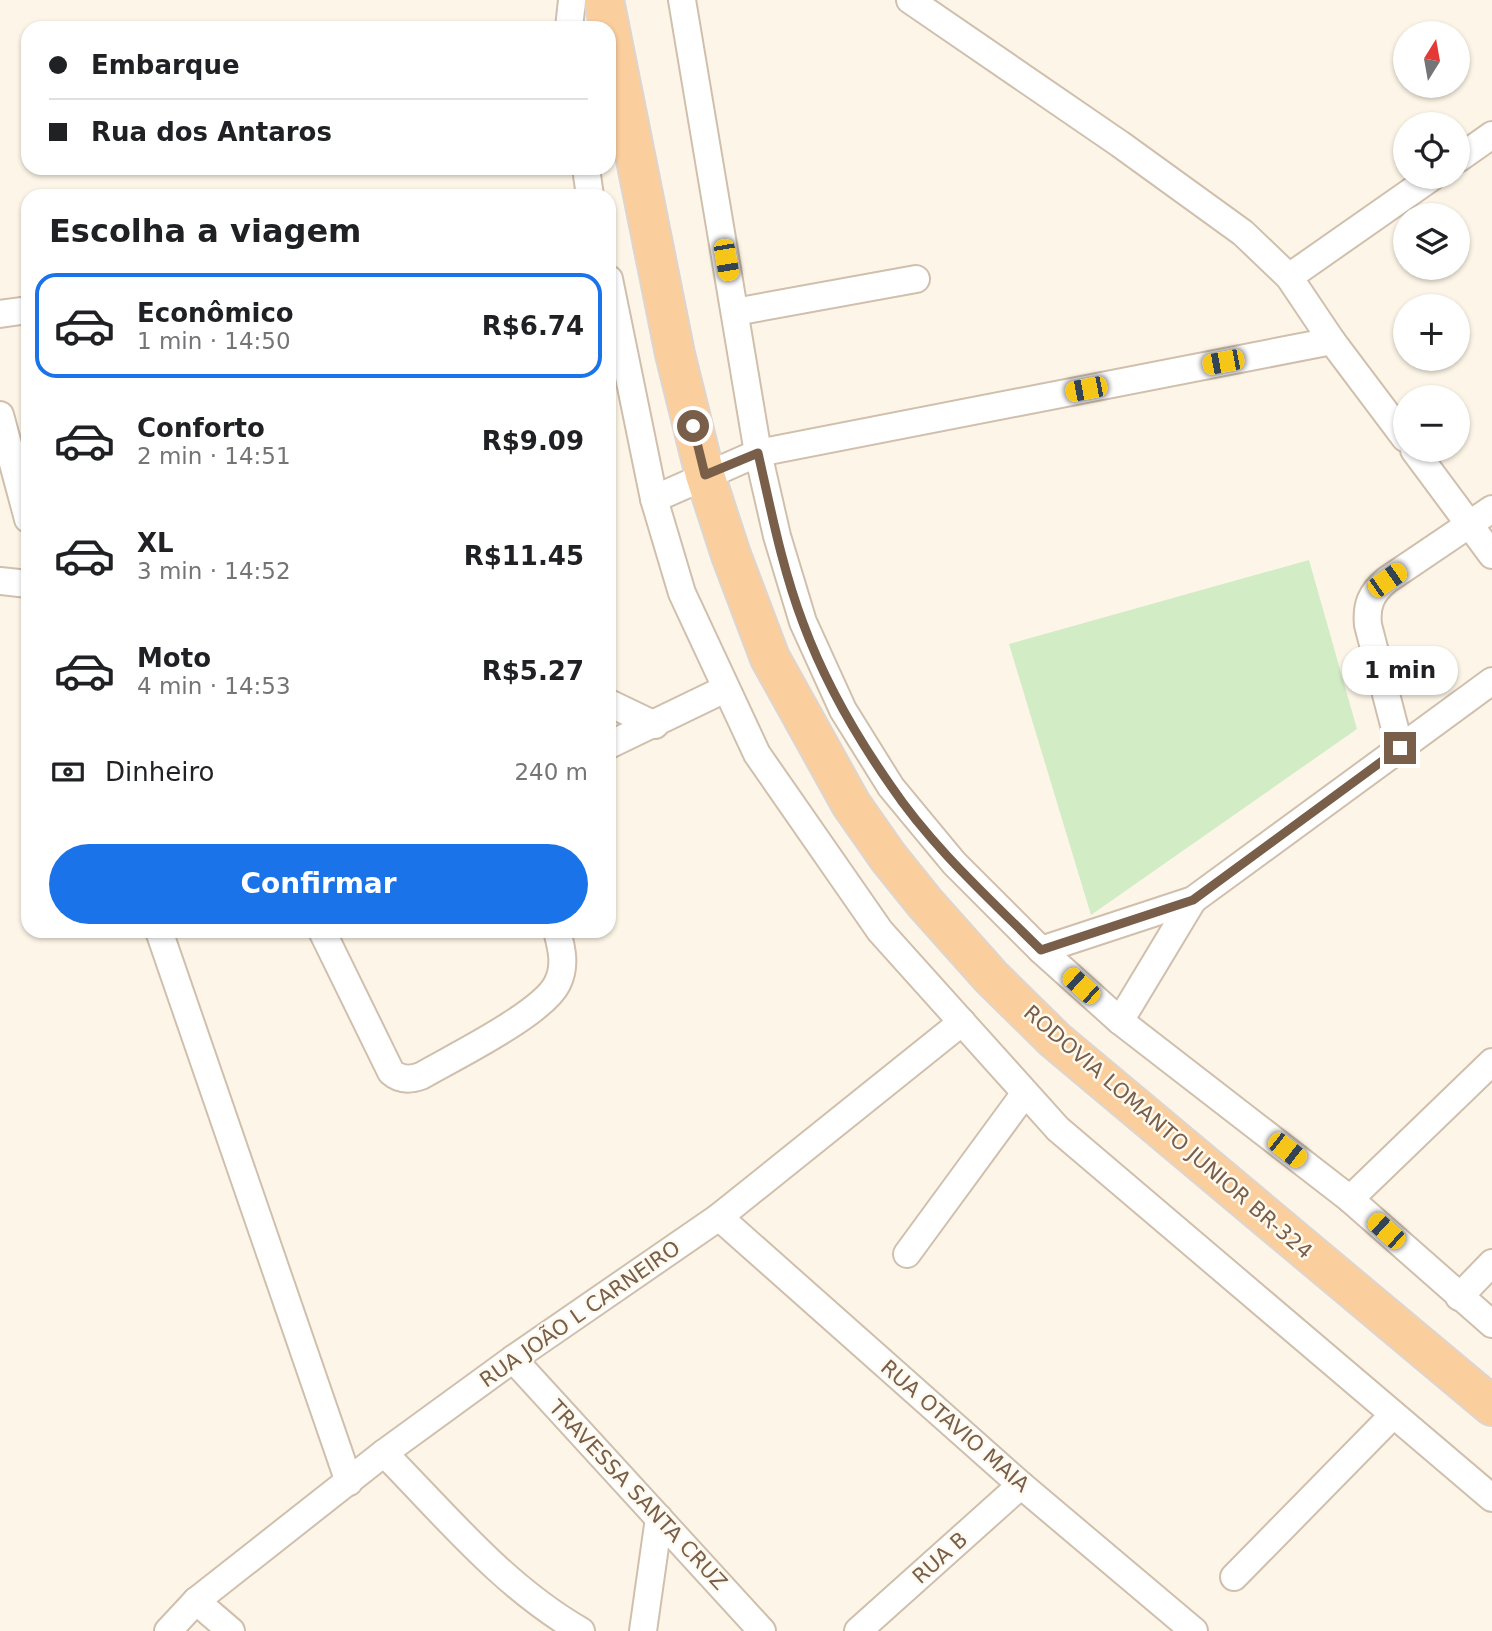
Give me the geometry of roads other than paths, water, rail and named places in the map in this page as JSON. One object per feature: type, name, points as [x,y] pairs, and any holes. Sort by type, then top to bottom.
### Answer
[{"type":"highway","name":"RODOVIA LOMANTO JUNIOR BR-324","points":[[604,0],[608,21]]},
{"type":"highway","name":"RODOVIA LOMANTO JUNIOR BR-324","points":[[616,60],[675,354],[705,475],[731,555],[770,659],[850,804],[925,904],[991,977],[1055,1040],[1492,1406]]},
{"type":"street","points":[[570,21],[572,0]]},
{"type":"street","points":[[682,0],[758,453],[777,536],[803,622],[843,710],[891,788],[954,863],[1041,950],[1120,1021],[1350,1199],[1492,1324]]},
{"type":"street","points":[[910,0],[1243,233],[1289,276],[1332,341],[1393,422]]},
{"type":"street","points":[[1470,151],[1492,135]]},
{"type":"street","points":[[1289,276],[1415,189]]},
{"type":"street","points":[[735,312],[916,279]]},
{"type":"street","points":[[0,314],[21,311]]},
{"type":"street","points":[[616,338],[654,499],[682,593],[757,754],[880,931],[1058,1129],[1492,1498]]},
{"type":"street","points":[[654,499],[758,453],[1332,341]]},
{"type":"street","points":[[0,415],[21,493]]},
{"type":"street","points":[[1423,462],[1492,555]]},
{"type":"street","points":[[1400,748],[1368,625],[1367,611],[1376,590],[1492,509]]},
{"type":"street","points":[[0,581],[21,583]]},
{"type":"street","points":[[1041,950],[1193,900],[1492,681]]},
{"type":"street","points":[[616,742],[725,689]]},
{"type":"street","points":[[616,706],[655,725]]},
{"type":"street","points":[[1120,1021],[1193,900]]},
{"type":"street","points":[[161,938],[349,1482]]},
{"type":"street","points":[[325,938],[391,1072],[402,1079],[421,1076],[546,999],[557,985],[563,966],[558,938]]},
{"type":"street","name":"RUA JOÃO L CARNEIRO","points":[[168,1631],[196,1601],[384,1453],[513,1359],[719,1217],[962,1022]]},
{"type":"street","points":[[1350,1199],[1492,1062]]},
{"type":"street","points":[[907,1254],[1025,1093]]},
{"type":"street","name":"RUA OTAVIO MAIA","points":[[719,1217],[1021,1485],[1194,1631]]},
{"type":"street","points":[[1459,1297],[1492,1263]]},
{"type":"street","name":"TRAVESSA SANTA CRUZ","points":[[513,1359],[762,1631]]},
{"type":"street","points":[[1234,1577],[1393,1415]]},
{"type":"street","points":[[384,1453],[500,1573],[552,1615],[581,1631]]},
{"type":"street","name":"RUA B","points":[[858,1631],[1021,1485]]},
{"type":"street","points":[[643,1631],[659,1518]]},
{"type":"street","points":[[196,1601],[231,1631]]}]
